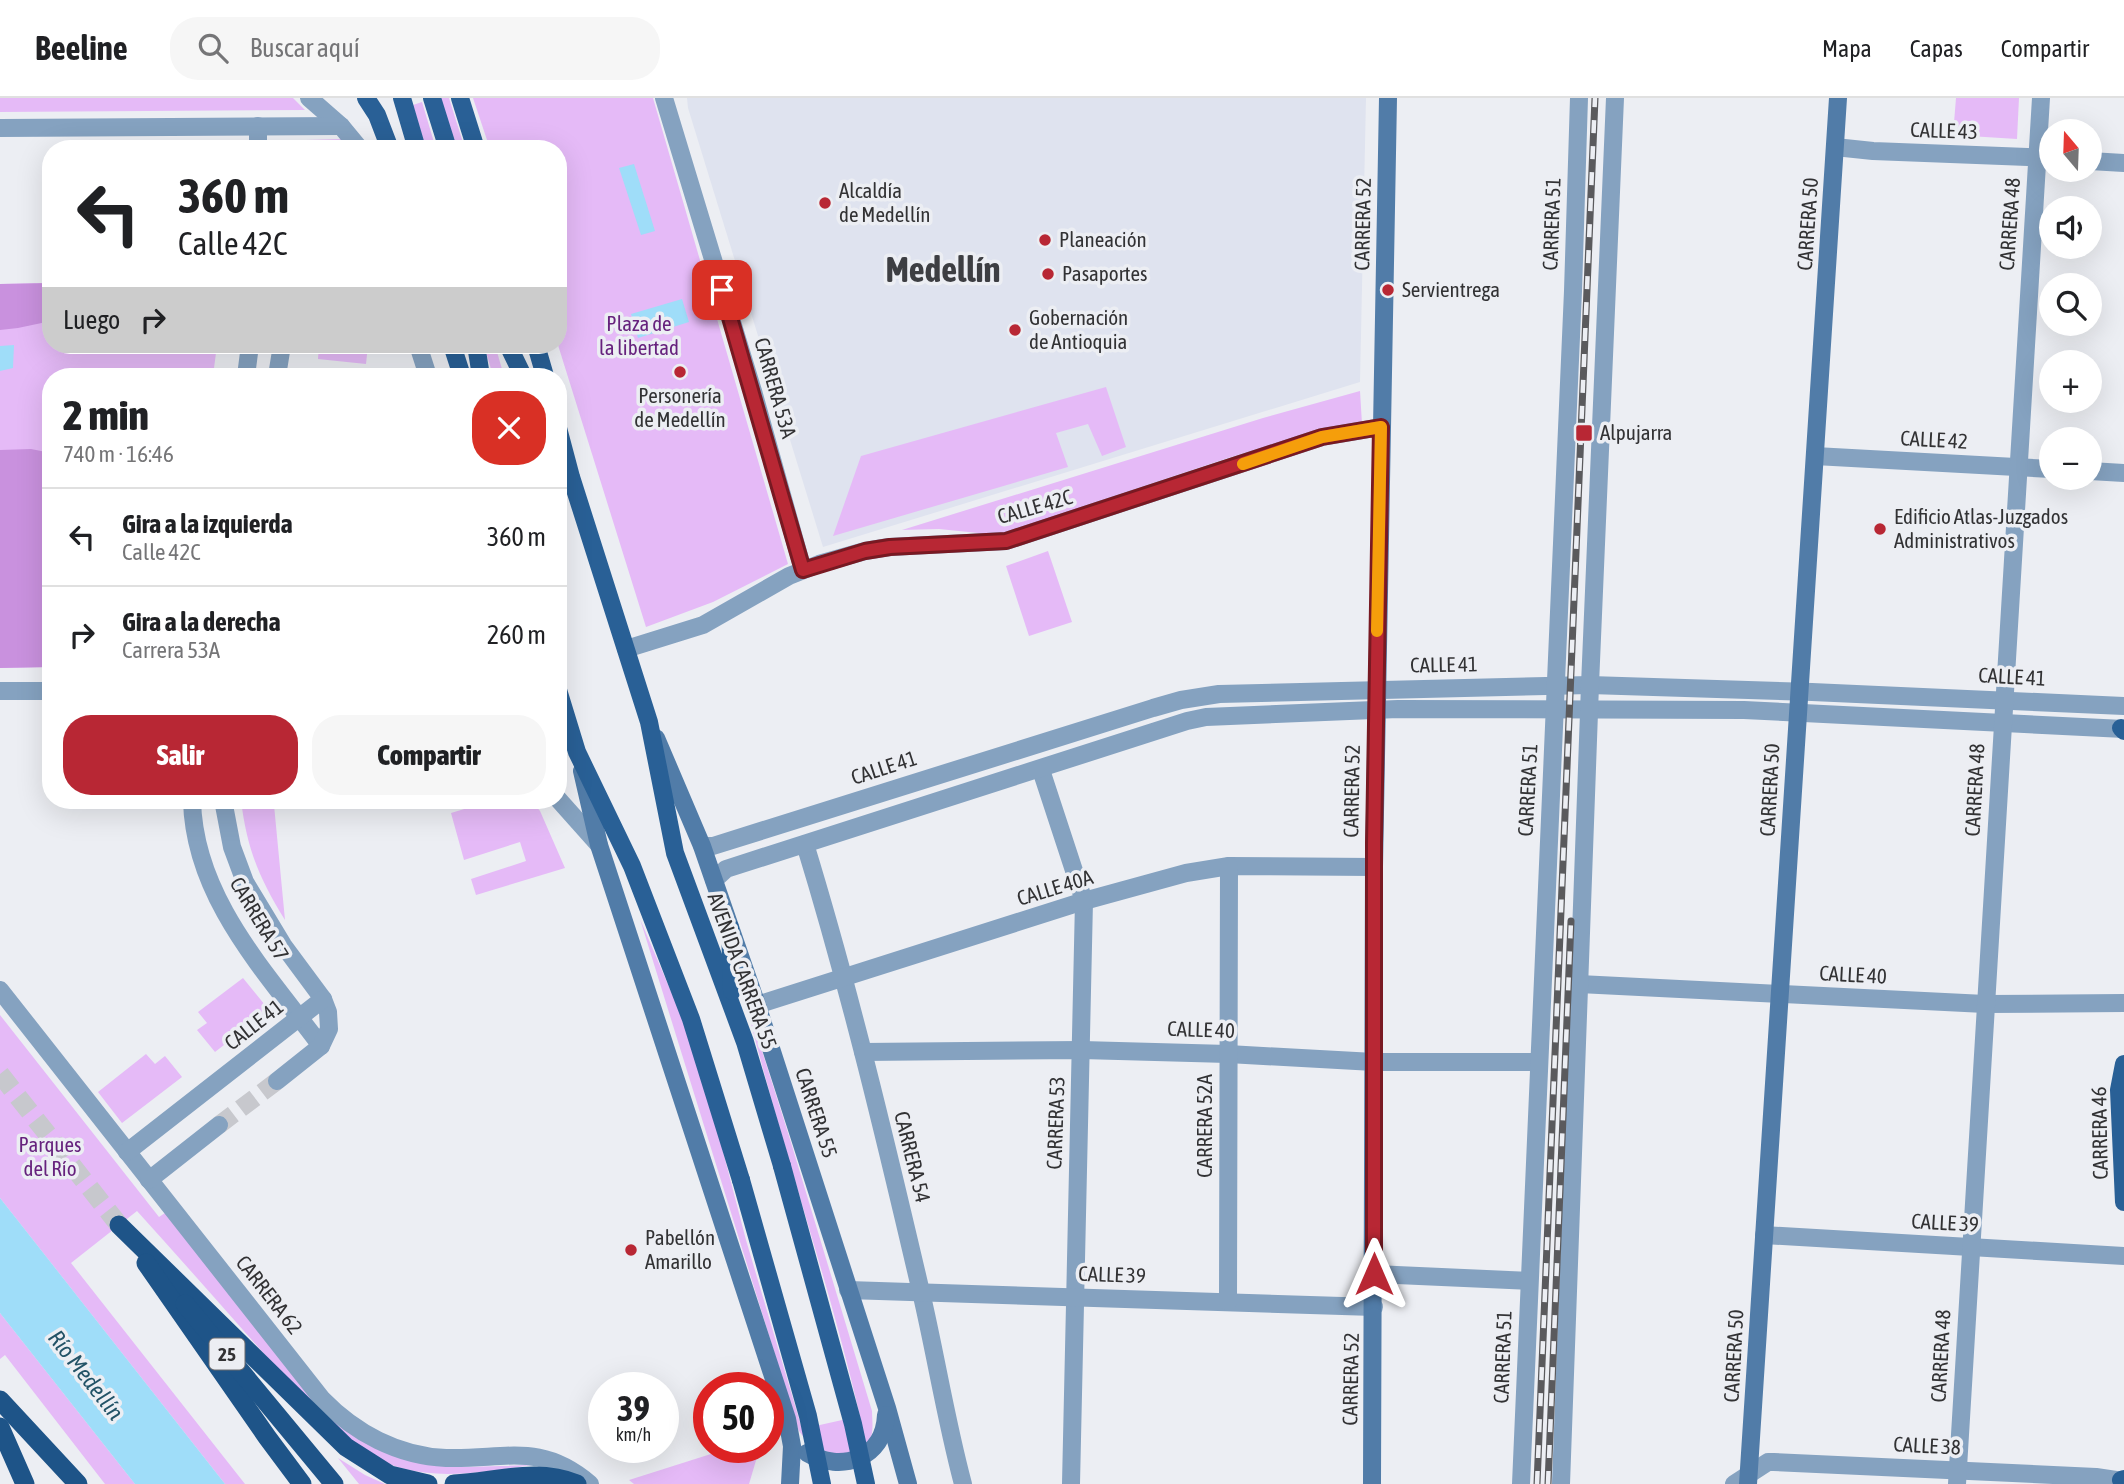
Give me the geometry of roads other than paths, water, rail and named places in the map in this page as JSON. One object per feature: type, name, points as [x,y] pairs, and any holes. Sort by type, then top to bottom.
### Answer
[{"type":"highway","name":"25","points":[[119,1225],[302,1484]]},
{"type":"highway","name":"25","points":[[119,1225],[334,1484]]},
{"type":"highway","points":[[119,1225],[346,1447],[390,1475],[428,1484]]},
{"type":"highway","points":[[0,1403],[60,1484]]},
{"type":"highway","points":[[0,1403],[78,1484]]},
{"type":"highway","points":[[0,1427],[25,1484]]},
{"type":"highway","points":[[454,1484],[518,1476],[543,1476],[577,1484]]},
{"type":"main road","points":[[366,98],[377,115],[387,140]]},
{"type":"main road","points":[[402,98],[414,140]]},
{"type":"main road","points":[[432,98],[445,140]]},
{"type":"main road","points":[[460,98],[472,140]]},
{"type":"main road","name":"CARRERA 52","points":[[1372,1484],[1374,867],[1388,98]]},
{"type":"main road","name":"CARRERA 50","points":[[1749,1479],[1838,98]]},
{"type":"main road","name":"AVENIDA CARRERA 55","points":[[567,462],[649,722],[675,853],[756,1077],[853,1424],[866,1484]]},
{"type":"main road","name":"AVENIDA CARRERA 55","points":[[567,468],[571,477]]},
{"type":"main road","points":[[567,719],[599,845],[796,1442],[813,1456],[833,1463],[861,1457],[877,1442],[886,1423],[887,1408]]},
{"type":"main road","name":"CARRERA 55","points":[[649,722],[702,846],[757,1005],[887,1408],[908,1484]]},
{"type":"main road","points":[[567,736],[575,745],[632,866],[707,1064],[807,1416],[822,1484]]},
{"type":"main road","points":[[730,927],[732,1005]]},
{"type":"main road","name":"CARRERA 46","points":[[2124,1064],[2119,1090],[2124,1202]]},
{"type":"main road","points":[[790,1429],[790,1484]]},
{"type":"street","points":[[309,98],[341,125],[353,140]]},
{"type":"street","name":"CARRERA 53A","points":[[664,98],[753,391],[803,570]]},
{"type":"street","name":"CARRERA 51","points":[[1521,1484],[1579,98]]},
{"type":"street","points":[[1561,1484],[1590,685],[1615,98]]},
{"type":"street","name":"CARRERA 48","points":[[2041,98],[2042,119]]},
{"type":"street","points":[[0,128],[341,125]]},
{"type":"street","points":[[258,126],[258,140]]},
{"type":"street","name":"CALLE 43","points":[[1835,147],[1873,151],[2039,157]]},
{"type":"street","points":[[2102,161],[2124,163]]},
{"type":"street","name":"CARRERA 48","points":[[1957,1477],[2017,467],[2042,182]]},
{"type":"street","name":"CALLE 42C","points":[[626,649],[704,625],[803,570],[865,551],[890,547],[1006,541],[1322,437],[1381,427]]},
{"type":"street","name":"CALLE 42","points":[[1815,456],[2039,468]]},
{"type":"street","points":[[2102,472],[2124,473]]},
{"type":"street","name":"CALLE 41","points":[[702,846],[713,846],[1106,722],[1181,700],[1219,694],[1590,685],[1799,691],[2124,706]]},
{"type":"street","points":[[0,691],[42,691]]},
{"type":"street","name":"CALLE 41","points":[[714,880],[726,869],[1206,717],[1376,711],[1744,710],[2123,729]]},
{"type":"street","points":[[1090,753],[1107,738],[1106,722]]},
{"type":"street","name":"CARRERA 53","points":[[1041,770],[1084,901],[1082,1050],[1073,1297],[1071,1484]]},
{"type":"street","name":"CARRERA 57","points":[[193,809],[197,838],[218,901],[251,956],[321,1046]]},
{"type":"street","name":"CARRERA 57","points":[[225,809],[232,847],[244,882],[283,945],[323,999]]},
{"type":"street","points":[[567,809],[599,845]]},
{"type":"street","name":"CARRERA 54","points":[[805,844],[863,1052],[921,1292],[963,1484]]},
{"type":"street","name":"CALLE 40A","points":[[757,1005],[1084,901],[1186,873],[1229,866],[1374,867]]},
{"type":"street","name":"CARRERA 52A","points":[[1228,1302],[1229,866]]},
{"type":"street","name":"CALLE 40","points":[[1579,984],[1985,1004],[2124,1003]]},
{"type":"street","name":"CARRERA 62","points":[[0,990],[322,1399],[346,1422],[382,1442],[418,1455],[449,1458],[516,1455],[537,1457],[555,1461],[590,1484]]},
{"type":"street","points":[[276,1081],[321,1046],[329,1029],[328,1012],[323,999]]},
{"type":"street","name":"CALLE 41","points":[[127,1152],[323,999]]},
{"type":"street","name":"CALLE 40","points":[[863,1052],[1082,1050],[1374,1062],[1539,1062]]},
{"type":"street","points":[[149,1180],[219,1125]]},
{"type":"street","name":"CALLE 39","points":[[1764,1235],[2124,1256]]},
{"type":"street","points":[[1374,1274],[1529,1281]]},
{"type":"street","name":"CALLE 39","points":[[848,1290],[1374,1307]]},
{"type":"street","name":"CALLE 38","points":[[1734,1484],[1749,1479],[1768,1462],[1957,1477],[2123,1480]]},
{"type":"water","points":[[634,164],[655,231],[641,235],[619,168]]},
{"type":"water","points":[[682,299],[689,322],[638,338],[631,314]]},
{"type":"water","points":[[14,345],[13,368],[0,371],[0,346]]},
{"type":"water","name":"Río Medellín","points":[[0,1198],[225,1484],[135,1484],[0,1313]]},
{"type":"tunnel","points":[[0,1074],[119,1225]]},
{"type":"tunnel","points":[[219,1125],[277,1081]]},
{"type":"railway","points":[[1537,1484],[1595,98]]},
{"type":"railway","points":[[1548,1484],[1571,921]]},
{"type":"place","name":"Alcaldía de Medellín","points":[[825,203]]},
{"type":"place","name":"Planeación","points":[[1045,240]]},
{"type":"place","name":"Pasaportes","points":[[1048,274]]},
{"type":"place","name":"Servientrega","points":[[1388,290]]},
{"type":"place","name":"Gobernación de Antioquia","points":[[1015,330]]},
{"type":"place","name":"Personería de Medellín","points":[[680,372]]},
{"type":"place","name":"Alpujarra","points":[[1584,433]]},
{"type":"place","name":"Edificio Atlas-Juzgados Administrativos","points":[[1880,529]]},
{"type":"place","name":"Pabellón Amarillo","points":[[631,1250]]},
{"type":"district","name":"Medellín","points":[[943,270]]},
{"type":"park label","name":"Plaza de la libertad","points":[[639,336]]},
{"type":"park label","name":"Parques del Río","points":[[50,1157]]}]
